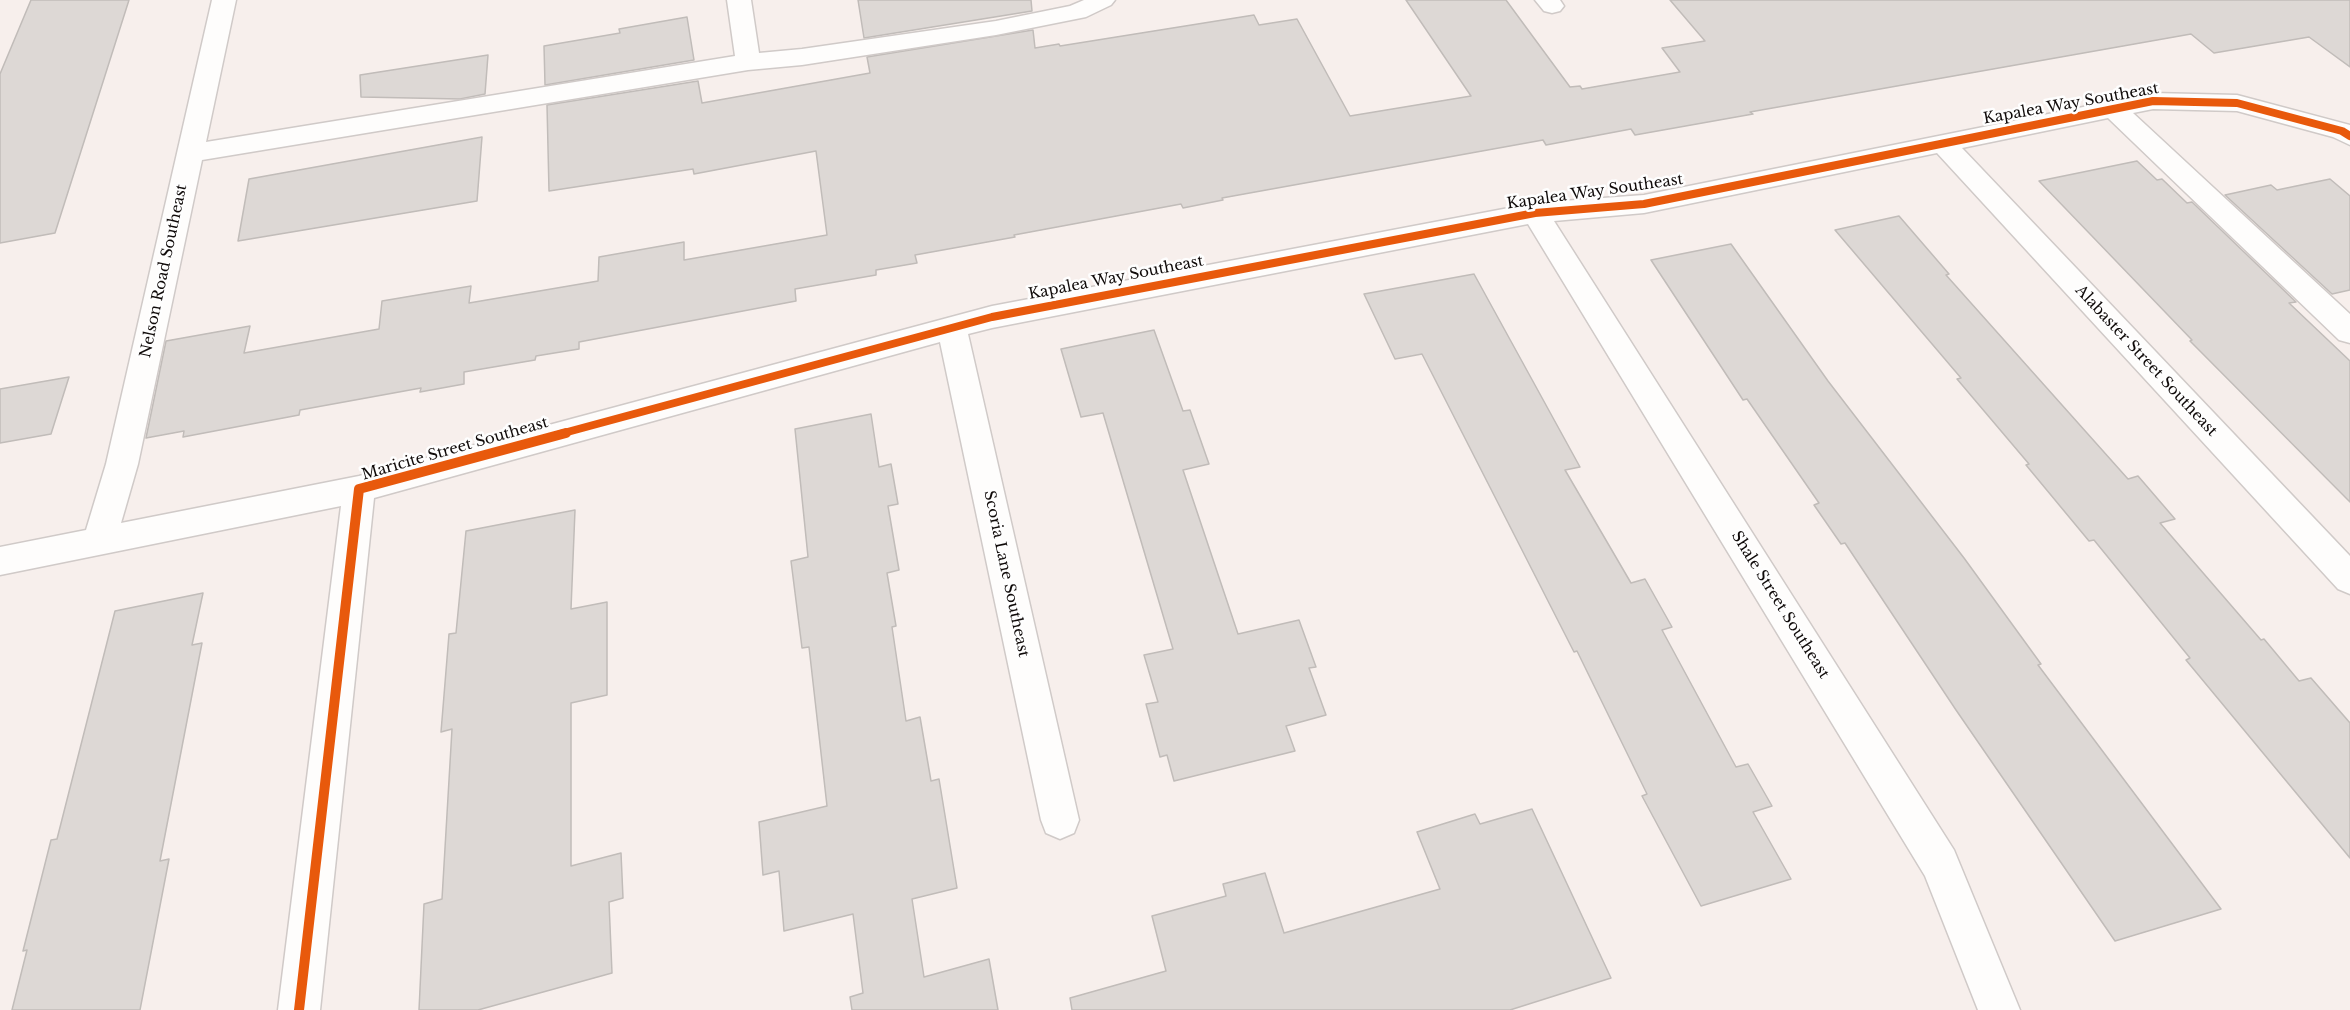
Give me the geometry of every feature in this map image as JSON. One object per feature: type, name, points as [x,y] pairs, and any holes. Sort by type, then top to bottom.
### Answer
[{"type":"street","name":"Nelson Road Southeast","points":[[99,541],[122,464],[224,0]]},
{"type":"street","points":[[739,0],[748,62]]},
{"type":"street","points":[[190,153],[748,62],[802,57],[996,28],[1077,12],[1103,0]]},
{"type":"street","name":"Kapalea Way Southeast","points":[[992,317],[1535,213],[1644,204],[2153,101],[2237,103],[2342,131],[2350,136]]},
{"type":"street","points":[[2113,109],[2350,332]]},
{"type":"street","name":"Alabaster Street Southeast","points":[[1943,144],[2350,579]]},
{"type":"street","name":"Shale Street Southeast","points":[[1535,213],[1940,864],[1999,1010]]},
{"type":"street","name":"Maricite Street Southeast","points":[[299,1010],[359,489],[992,317]]},
{"type":"street","name":"Scoria Lane Southeast","points":[[952,329],[1060,820]]},
{"type":"street","points":[[0,561],[359,489]]},
{"type":"building","points":[[31,0],[129,0],[55,233],[0,243],[0,74]]},
{"type":"building","points":[[858,0],[1031,0],[1032,11],[864,38]]},
{"type":"building","points":[[1406,0],[1506,0],[1570,87],[1580,86],[1582,89],[1680,72],[1662,48],[1705,41],[1670,0],[2350,0],[2350,67],[2309,37],[2214,53],[2191,34],[1750,112],[1753,114],[1635,135],[1631,129],[1546,145],[1543,140],[1222,198],[1223,200],[1183,208],[1181,204],[915,255],[917,263],[876,270],[876,275],[795,289],[796,301],[579,342],[579,349],[536,356],[535,360],[464,372],[464,384],[420,392],[421,388],[300,410],[299,415],[183,437],[184,431],[146,438],[166,341],[250,326],[244,353],[379,329],[382,301],[471,286],[469,303],[598,281],[599,257],[684,242],[684,260],[827,235],[816,151],[694,174],[693,169],[549,191],[547,105],[698,81],[702,103],[870,73],[867,57],[1033,30],[1035,48],[1254,15],[1259,25],[1297,19],[1350,116],[1471,96]]},
{"type":"building","points":[[687,17],[694,60],[545,85],[544,46],[620,33],[619,29]]},
{"type":"building","points":[[488,55],[485,94],[460,99],[361,97],[360,75]]},
{"type":"building","points":[[482,137],[477,201],[238,241],[249,179]]},
{"type":"building","points":[[2137,161],[2157,180],[2162,179],[2187,203],[2192,202],[2296,302],[2289,303],[2350,361],[2350,502],[2190,341],[2192,340],[2039,181]]},
{"type":"building","points":[[2330,179],[2350,196],[2350,290],[2332,294],[2225,195],[2271,185],[2277,190]]},
{"type":"building","points":[[1899,216],[1949,274],[1946,275],[2128,479],[2138,476],[2175,519],[2160,523],[2261,640],[2264,639],[2299,681],[2311,678],[2350,723],[2350,858],[2186,660],[2190,658],[2094,540],[2089,541],[2026,465],[2029,464],[1957,379],[1961,378],[1835,230]]},
{"type":"building","points":[[1731,244],[1828,381],[1964,558],[2041,664],[2038,665],[2221,909],[2115,941],[1956,710],[1845,543],[1841,544],[1814,505],[1819,503],[1747,399],[1743,400],[1651,260]]},
{"type":"building","points":[[1474,274],[1580,467],[1565,470],[1631,583],[1645,579],[1672,627],[1662,630],[1736,767],[1748,764],[1772,806],[1753,812],[1791,879],[1701,906],[1642,796],[1647,794],[1577,651],[1574,652],[1422,354],[1395,359],[1364,294]]},
{"type":"building","points":[[1154,330],[1183,411],[1190,410],[1209,464],[1183,470],[1238,634],[1299,620],[1316,667],[1309,668],[1326,715],[1286,726],[1295,751],[1174,781],[1167,755],[1160,757],[1146,704],[1158,702],[1144,655],[1173,649],[1103,413],[1081,417],[1061,349]]},
{"type":"building","points":[[69,377],[51,434],[0,443],[0,389]]},
{"type":"building","points":[[871,414],[879,467],[891,464],[898,504],[888,506],[899,570],[887,573],[896,626],[892,627],[906,721],[920,717],[931,781],[939,779],[957,888],[912,899],[924,977],[989,959],[998,1010],[852,1010],[850,997],[863,993],[853,914],[784,931],[779,871],[763,875],[759,822],[827,806],[809,647],[802,648],[791,561],[808,557],[795,429]]},
{"type":"building","points":[[575,510],[571,609],[607,602],[607,695],[571,703],[571,866],[621,853],[623,898],[609,902],[612,973],[478,1010],[419,1010],[424,904],[442,899],[452,729],[441,732],[449,634],[456,633],[466,531]]},
{"type":"building","points":[[203,593],[192,645],[202,643],[160,861],[169,859],[140,1010],[12,1010],[27,950],[23,951],[51,840],[57,839],[115,611]]},
{"type":"building","points":[[1532,809],[1611,978],[1510,1010],[1072,1010],[1070,998],[1166,971],[1152,916],[1226,896],[1223,884],[1265,873],[1284,933],[1440,889],[1417,832],[1475,814],[1480,824]]},
{"type":"cycle path","points":[[299,1010],[359,489],[992,317],[1535,213],[1644,204],[2153,101],[2237,103],[2342,131],[2350,136]]}]
